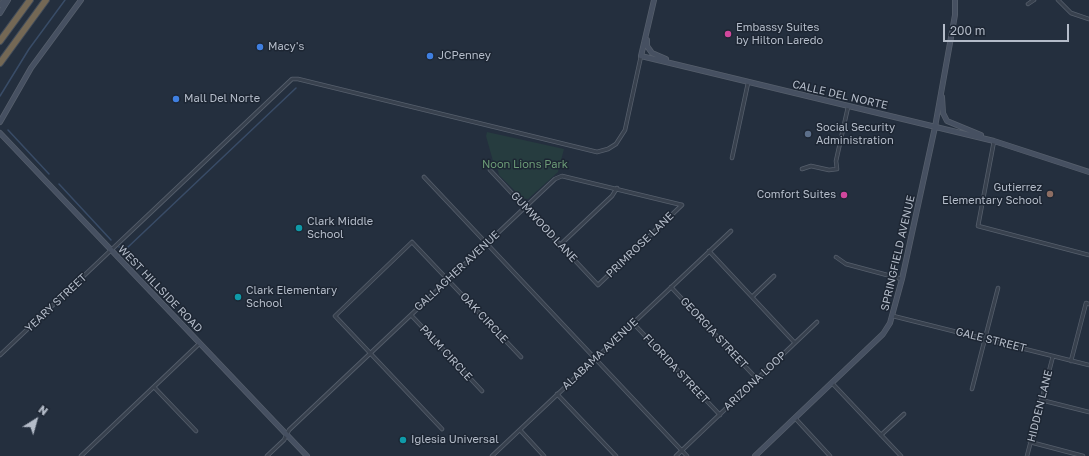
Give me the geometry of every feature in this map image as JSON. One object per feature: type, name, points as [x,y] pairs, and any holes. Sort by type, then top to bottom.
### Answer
[{"type":"highway","points":[[0,40],[30,0]]},
{"type":"highway","points":[[0,62],[46,0]]},
{"type":"street","points":[[0,6],[5,0]]},
{"type":"street","points":[[0,13],[8,0]]},
{"type":"street","points":[[0,122],[34,63],[81,0]]},
{"type":"street","points":[[641,56],[654,0]]},
{"type":"street","name":"SPRINGFIELD AVENUE","points":[[757,455],[883,334],[893,316],[935,127],[955,16],[955,0]]},
{"type":"street","points":[[1028,4],[1034,0]]},
{"type":"street","points":[[1058,0],[1071,13],[1089,20]]},
{"type":"street","points":[[646,36],[647,46],[652,53],[676,65]]},
{"type":"street","name":"CALLE DEL NORTE","points":[[641,56],[994,141],[1089,172]]},
{"type":"street","name":"YEARY STREET","points":[[0,355],[292,79],[298,79],[598,152],[608,149],[616,144],[625,130],[641,56]]},
{"type":"street","points":[[732,158],[748,82]]},
{"type":"street","points":[[942,87],[943,113],[947,121],[994,141],[978,226],[1089,255]]},
{"type":"street","points":[[802,169],[811,166],[829,170],[837,169],[836,160],[848,107]]},
{"type":"street","name":"WEST HILLSIDE ROAD","points":[[0,133],[307,456]]},
{"type":"street","name":"GUMWOOD LANE","points":[[490,170],[598,285]]},
{"type":"street","name":"GALLAGHER AVENUE","points":[[267,456],[284,440],[289,430],[486,243],[558,177],[562,176],[617,188],[682,205]]},
{"type":"street","points":[[424,177],[687,456]]},
{"type":"street","points":[[560,245],[612,196],[617,188]]},
{"type":"street","name":"PRIMROSE LANE","points":[[598,285],[682,205]]},
{"type":"street","name":"ALABAMA AVENUE","points":[[492,456],[730,231]]},
{"type":"street","name":"OAK CIRCLE","points":[[371,353],[335,316],[412,242],[521,357]]},
{"type":"street","name":"ARIZONA LOOP","points":[[676,456],[795,343],[709,251]]},
{"type":"street","points":[[836,257],[846,264],[902,279]]},
{"type":"street","points":[[752,297],[774,276]]},
{"type":"street","name":"GEORGIA STREET","points":[[671,287],[757,379]]},
{"type":"street","points":[[972,390],[998,288]]},
{"type":"street","points":[[1071,361],[1086,303],[1089,304]]},
{"type":"street","name":"PALM CIRCLE","points":[[411,315],[482,391]]},
{"type":"street","name":"GALE STREET","points":[[893,316],[1089,365]]},
{"type":"street","points":[[795,343],[817,322]]},
{"type":"street","name":"FLORIDA STREET","points":[[633,323],[720,415]]},
{"type":"street","points":[[81,456],[200,343]]},
{"type":"street","points":[[371,353],[442,429]]},
{"type":"street","name":"HIDDEN LANE","points":[[1027,456],[1053,356]]},
{"type":"street","points":[[832,383],[901,456]]},
{"type":"street","points":[[154,387],[196,431]]},
{"type":"street","points":[[557,394],[616,456]]},
{"type":"street","points":[[1041,400],[1089,412]]},
{"type":"street","points":[[881,435],[904,414]]},
{"type":"street","points":[[795,418],[830,456]]},
{"type":"street","points":[[520,430],[544,456]]},
{"type":"street","points":[[1030,442],[1083,456]]},
{"type":"green space","name":"Noon Lions Park","points":[[487,132],[564,149],[558,172],[528,199],[522,198],[499,175],[497,166],[493,161],[486,136]]},
{"type":"waterway","points":[[0,96],[29,49],[65,0]]},
{"type":"waterway","points":[[119,247],[124,249],[127,248],[296,88]]},
{"type":"waterway","points":[[8,130],[49,174]]},
{"type":"waterway","points":[[59,184],[111,240]]},
{"type":"place","name":"Embassy Suites by Hilton Laredo","points":[[728,34]]},
{"type":"place","name":"Macy's","points":[[260,47]]},
{"type":"place","name":"JCPenney","points":[[430,56]]},
{"type":"place","name":"Mall Del Norte","points":[[176,99]]},
{"type":"place","name":"Social Security Administration","points":[[808,134]]},
{"type":"place","name":"Gutierrez Elementary School","points":[[1050,194]]},
{"type":"place","name":"Comfort Suites","points":[[844,195]]},
{"type":"place","name":"Clark Middle School","points":[[299,228]]},
{"type":"place","name":"Clark Elementary School","points":[[238,297]]},
{"type":"place","name":"Iglesia Universal","points":[[403,440]]}]
